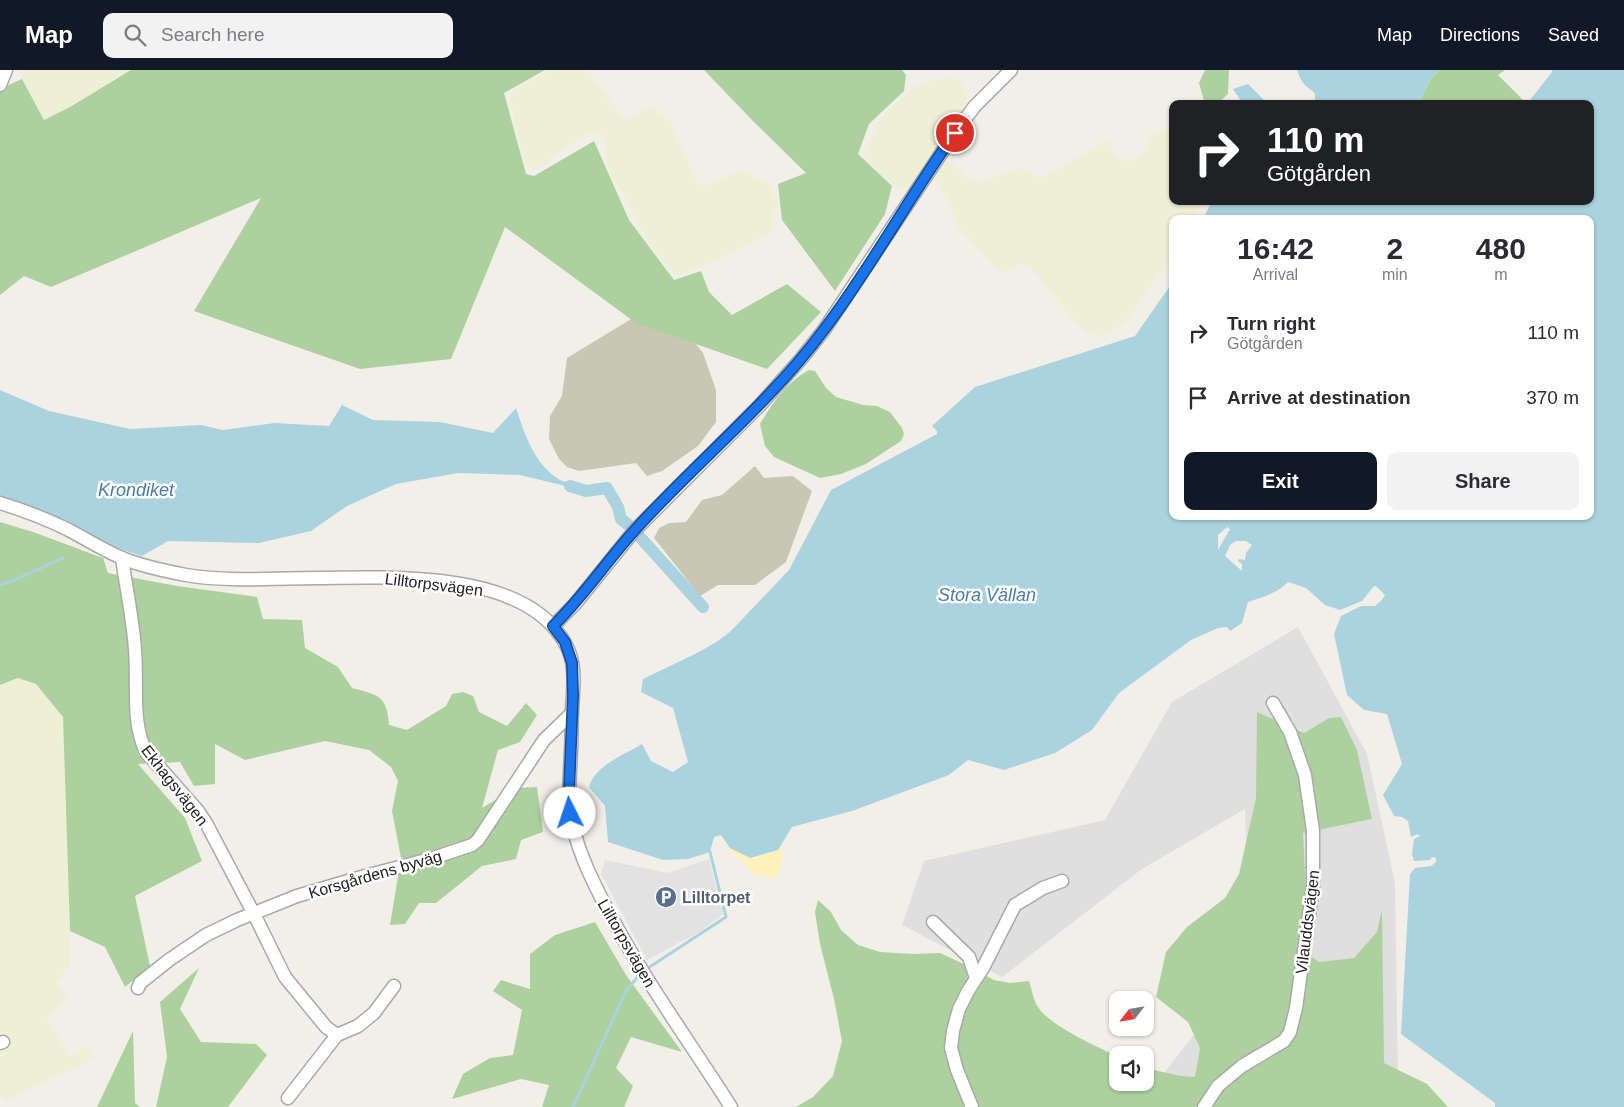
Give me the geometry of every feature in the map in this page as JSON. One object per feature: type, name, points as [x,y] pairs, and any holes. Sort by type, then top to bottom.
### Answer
[{"type":"street","points":[[0,85],[6,70]]},
{"type":"street","points":[[553,626],[575,604],[634,531],[760,405],[801,359],[824,330],[946,146],[974,108],[1011,70]]},
{"type":"street","name":"Lilltorpsvägen","points":[[0,504],[38,516],[122,558],[188,576],[250,579],[397,577],[474,587],[508,596],[534,610],[553,626],[565,642],[572,663],[569,802],[572,823],[583,860],[636,962],[731,1107]]},
{"type":"street","name":"Ekhagsvägen","points":[[122,558],[135,648],[140,741],[154,762],[198,811],[254,914],[285,977],[326,1027],[337,1035]]},
{"type":"street","name":"Vilauddsvägen","points":[[1204,1107],[1218,1086],[1242,1066],[1284,1041],[1290,1032],[1296,1008],[1313,886],[1313,831],[1305,775],[1290,732],[1274,702]]},
{"type":"street","name":"Korsgårdens byväg","points":[[138,988],[140,983],[206,934],[237,920],[297,896],[430,859],[472,844],[478,840],[544,740],[572,713]]},
{"type":"street","points":[[972,1107],[957,1070],[951,1048],[959,1009],[983,968],[1015,905],[1043,888],[1062,881]]},
{"type":"street","points":[[933,922],[969,957],[976,978]]},
{"type":"street","points":[[288,1098],[337,1035],[358,1026],[374,1013],[394,986]]},
{"type":"shaded area","points":[[18,70],[131,70],[70,107],[44,120]]},
{"type":"shaded area","points":[[546,70],[587,70],[624,119],[631,118],[648,107],[655,109],[670,121],[697,183],[707,185],[742,169],[769,183],[778,204],[772,216],[772,229],[767,235],[702,267],[682,274],[674,274],[649,243],[621,191],[612,179],[606,159],[606,147],[601,133],[591,133],[569,145],[539,169],[532,169],[526,164],[520,148],[510,98],[512,91],[545,73]]},
{"type":"shaded area","points":[[944,78],[959,80],[968,93],[964,108],[948,128],[917,178],[906,189],[900,189],[880,174],[864,156],[864,151],[880,120],[894,105],[917,85]]},
{"type":"shaded area","points":[[1169,128],[1169,205],[1202,205],[1195,215],[1169,215],[1169,259],[1130,316],[1115,330],[1101,336],[1087,333],[1077,324],[1029,267],[1022,264],[1003,272],[997,269],[959,229],[950,204],[936,181],[938,168],[943,162],[950,161],[967,178],[974,181],[989,180],[1021,168],[1040,179],[1107,140],[1118,158],[1131,162],[1142,154],[1152,136]]},
{"type":"shaded area","points":[[641,313],[685,330],[703,353],[716,390],[716,422],[698,446],[662,471],[647,476],[636,463],[579,471],[567,467],[559,459],[549,439],[550,416],[562,396],[567,358]]},
{"type":"shaded area","points":[[755,466],[764,478],[793,476],[812,491],[786,562],[755,585],[718,585],[700,596],[654,538],[659,528],[669,523],[686,522],[702,500],[722,495]]},
{"type":"shaded area","points":[[1298,627],[1367,754],[1395,883],[1398,1082],[1137,1107],[1150,1091],[1154,1091],[1154,1085],[1250,964],[1245,809],[1142,869],[1002,977],[902,925],[924,861],[1105,820],[1172,702]]},
{"type":"shaded area","points":[[18,678],[36,684],[63,717],[71,964],[56,983],[68,999],[46,1017],[70,1057],[89,1046],[93,1057],[68,1073],[65,1072],[5,1101],[0,1094],[0,685]]},
{"type":"shaded area","name":"Lilltorpet","points":[[709,859],[723,914],[701,931],[647,960],[601,874],[605,860],[668,873]]},
{"type":"green space","points":[[131,70],[545,70],[504,93],[526,174],[534,176],[594,141],[629,220],[674,280],[701,271],[709,292],[732,315],[787,284],[821,312],[767,369],[636,323],[505,227],[451,359],[360,369],[194,311],[261,198],[51,287],[24,276],[0,295],[0,89],[22,79],[44,120],[70,107]]},
{"type":"green space","points":[[704,70],[902,70],[906,75],[904,91],[869,124],[858,154],[892,186],[885,214],[835,291],[782,220],[778,184],[806,173]]},
{"type":"green space","points":[[1205,70],[1229,70],[1228,94],[1221,100],[1204,100],[1199,83]]},
{"type":"green space","points":[[1439,70],[1505,70],[1498,75],[1523,100],[1420,100],[1430,80]]},
{"type":"green space","points":[[809,370],[815,371],[826,388],[836,397],[863,405],[877,406],[890,412],[902,428],[904,434],[901,441],[866,464],[841,474],[820,478],[774,457],[765,446],[760,424],[781,394],[793,381]]},
{"type":"green space","points":[[0,522],[103,558],[108,573],[177,586],[257,597],[263,619],[302,620],[305,648],[338,667],[352,688],[379,698],[386,708],[389,725],[407,730],[446,706],[452,694],[463,692],[473,696],[479,712],[507,726],[526,703],[537,715],[520,742],[498,750],[482,808],[515,788],[537,787],[543,832],[521,840],[516,859],[482,866],[436,903],[419,903],[405,924],[390,925],[401,858],[392,811],[398,781],[391,767],[369,750],[325,741],[245,760],[215,744],[215,784],[194,786],[180,762],[138,764],[185,818],[202,861],[135,896],[150,966],[125,987],[105,947],[70,931],[63,717],[36,684],[18,678],[0,685]]},
{"type":"green space","points":[[1257,712],[1304,733],[1329,718],[1341,717],[1357,750],[1372,819],[1303,833],[1306,893],[1304,951],[1319,962],[1354,958],[1377,932],[1382,909],[1384,1063],[1427,1084],[1448,1107],[796,1107],[813,1097],[833,1076],[842,1041],[820,944],[815,912],[818,900],[831,912],[841,930],[858,945],[880,952],[940,953],[994,980],[1010,983],[1029,981],[1035,1001],[1044,1014],[1074,1035],[1109,1052],[1109,1091],[1154,1091],[1154,1070],[1195,1077],[1200,1048],[1188,1022],[1156,997],[1166,952],[1187,927],[1225,898],[1239,874],[1256,798]]},
{"type":"green space","points":[[595,922],[626,975],[682,1052],[631,1037],[616,1068],[633,1086],[624,1107],[542,1107],[549,1085],[521,1079],[452,1099],[463,1074],[490,1058],[513,1055],[522,1010],[493,991],[501,980],[530,989],[530,954],[555,935]]},
{"type":"green space","points":[[199,968],[180,1009],[201,1042],[256,1044],[267,1055],[228,1107],[156,1107],[167,1057],[160,1002]]},
{"type":"green space","points":[[133,1031],[135,1103],[140,1107],[97,1107]]},
{"type":"sand","points":[[781,844],[782,861],[775,879],[751,872],[745,862],[728,851],[730,848],[751,858],[778,850]]},
{"type":"water","points":[[1297,70],[1439,70],[1430,80],[1420,100],[1315,100],[1314,93],[1300,78]]},
{"type":"water","name":"Stora Vällan","points":[[1552,70],[1624,70],[1624,1107],[1495,1107],[1495,1103],[1401,1034],[1410,874],[1415,868],[1431,866],[1436,862],[1436,858],[1432,857],[1430,860],[1414,861],[1412,854],[1414,839],[1420,836],[1418,834],[1411,837],[1408,821],[1402,817],[1394,816],[1383,795],[1402,764],[1387,714],[1364,710],[1347,695],[1334,634],[1341,616],[1361,606],[1375,606],[1382,600],[1385,595],[1374,586],[1362,601],[1340,610],[1325,605],[1306,588],[1288,582],[1275,592],[1248,602],[1242,623],[1230,631],[1227,627],[1218,628],[1191,640],[1119,693],[1092,730],[1055,753],[1004,770],[968,760],[949,775],[852,811],[792,827],[778,850],[750,858],[730,848],[721,835],[714,837],[710,852],[688,859],[663,860],[608,842],[605,806],[589,787],[597,773],[611,761],[642,744],[651,761],[673,772],[688,762],[673,708],[641,692],[643,679],[699,652],[731,631],[789,570],[831,490],[937,434],[937,431],[932,426],[975,387],[1135,336],[1169,287],[1169,520],[1594,520],[1594,215],[1205,215],[1210,205],[1594,205],[1594,100],[1530,100]],"holes":[[[1227,527],[1230,529],[1218,550],[1218,535]],[[1236,541],[1246,541],[1252,545],[1246,553],[1245,560],[1239,559],[1238,561],[1242,564],[1242,571],[1225,556],[1230,545]]]},
{"type":"water","points":[[1248,84],[1264,100],[1240,100],[1233,89]]},
{"type":"water","name":"Krondiket","points":[[0,390],[49,411],[130,429],[201,425],[223,430],[275,423],[329,426],[342,405],[373,420],[440,422],[493,433],[516,408],[527,438],[543,466],[560,480],[583,485],[586,491],[520,475],[458,473],[396,484],[347,506],[311,531],[259,543],[168,541],[142,556],[90,539],[0,500]]},
{"type":"waterway","points":[[570,486],[586,491],[607,488],[618,507],[621,519],[631,527]]},
{"type":"waterway","points":[[639,536],[703,607]]},
{"type":"waterway","points":[[0,585],[63,558]]},
{"type":"waterway","points":[[645,970],[726,917],[710,852]]},
{"type":"waterway","points":[[573,1107],[626,991],[640,974]]},
{"type":"place","name":"Lilltorpet","points":[[666,897]]},
{"type":"route","points":[[570,813],[572,663],[565,642],[553,626],[575,604],[634,531],[760,405],[801,359],[824,330],[955,133]]}]
